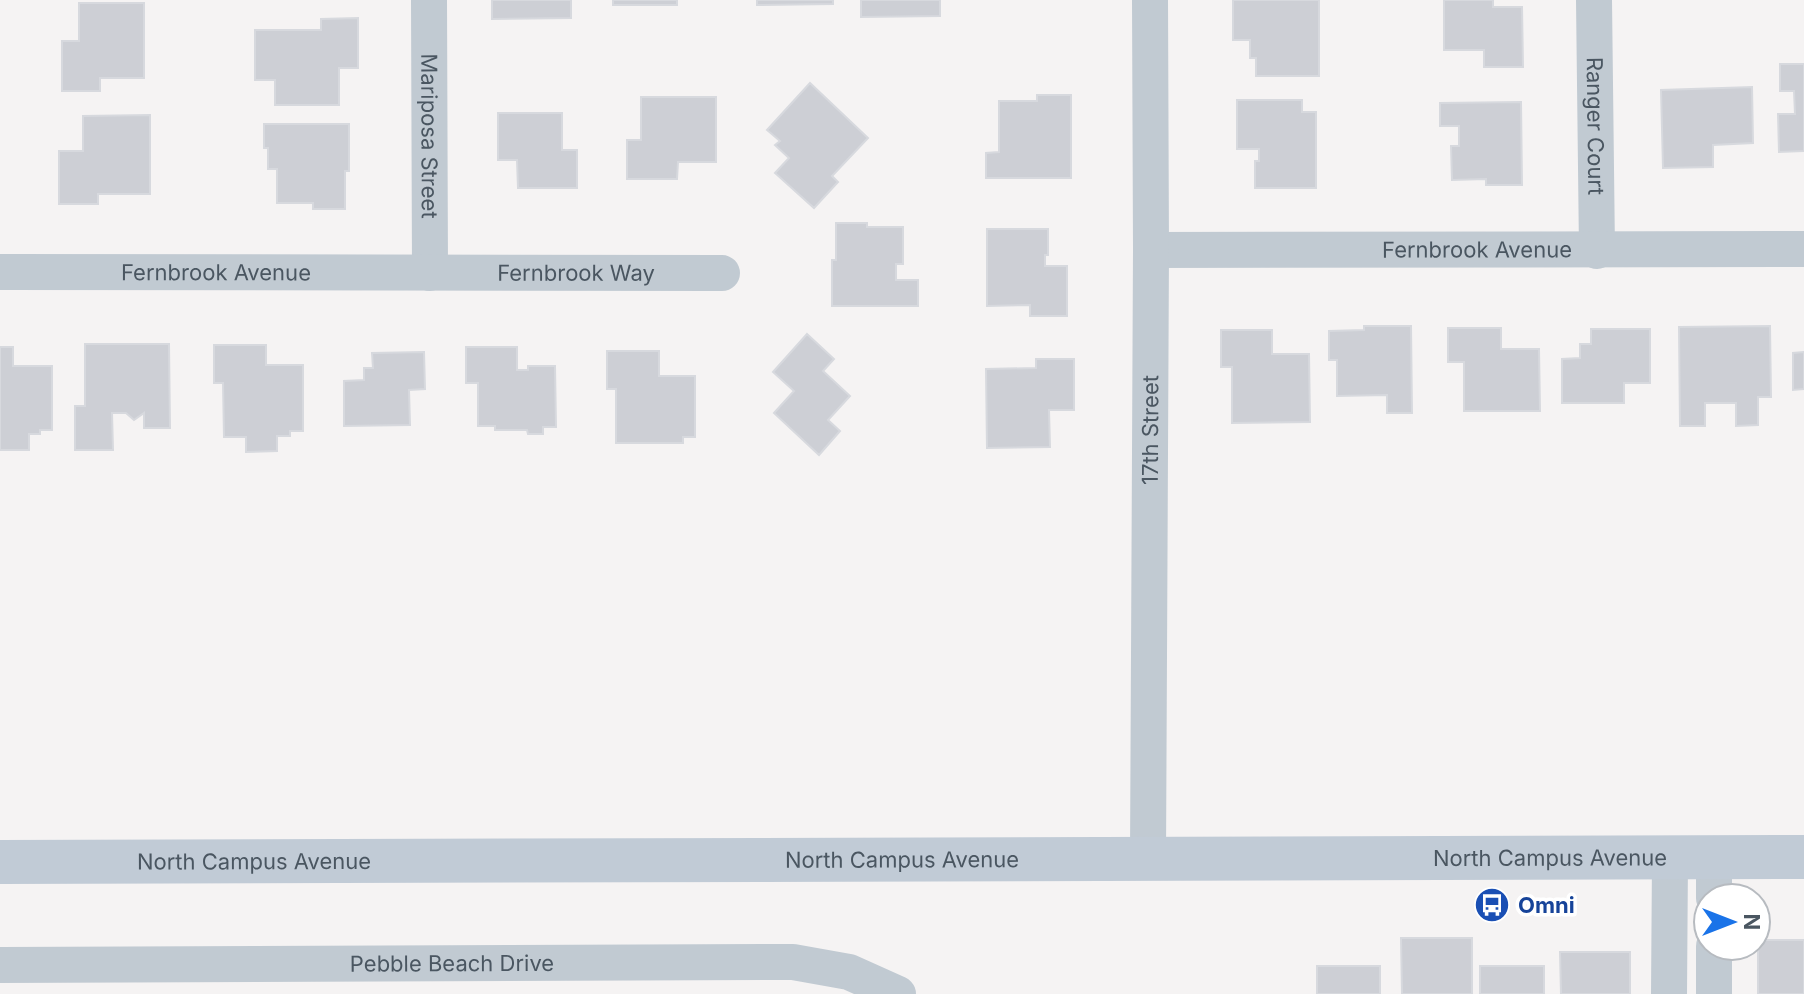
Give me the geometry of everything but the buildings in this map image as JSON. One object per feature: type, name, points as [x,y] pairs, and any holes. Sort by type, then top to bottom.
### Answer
[{"type":"main road","name":"North Campus Avenue","points":[[0,862],[1670,858],[1714,878],[1804,857]]},
{"type":"street","name":"Mariposa Street","points":[[429,0],[430,273]]},
{"type":"street","name":"17th Street","points":[[1148,858],[1150,0]]},
{"type":"street","name":"Ranger Court","points":[[1594,0],[1597,251]]},
{"type":"street","name":"Fernbrook Avenue","points":[[1151,250],[1804,249]]},
{"type":"street","name":"Fernbrook Avenue","points":[[0,272],[430,273]]},
{"type":"street","name":"Fernbrook Way","points":[[430,273],[722,273]]},
{"type":"street","points":[[1669,994],[1670,858]]},
{"type":"street","name":"Pebble Beach Drive","points":[[0,965],[793,962],[849,972],[898,994]]},
{"type":"street","points":[[1714,962],[1714,994]]},
{"type":"place","name":"Omni","points":[[1492,905]]}]
